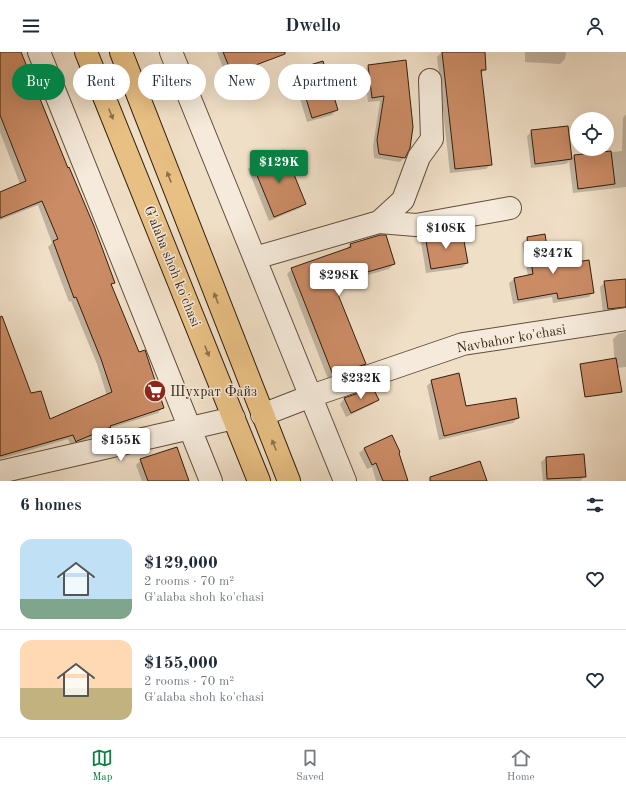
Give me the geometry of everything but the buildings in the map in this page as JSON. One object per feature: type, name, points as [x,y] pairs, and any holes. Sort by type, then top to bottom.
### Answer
[{"type":"main road","name":"G'alaba shoh ko'chasi","points":[[121,52],[289,481]]},
{"type":"main road","name":"G'alaba shoh ko'chasi","points":[[86,54],[259,481]]},
{"type":"street","points":[[39,52],[211,481]]},
{"type":"street","points":[[171,52],[345,481]]},
{"type":"street","points":[[378,222],[403,200],[419,157],[432,139],[430,80]]},
{"type":"street","points":[[255,258],[378,222],[416,225],[510,208]]},
{"type":"street","name":"Navbahor ko'chasi","points":[[262,415],[311,396],[464,344],[626,320]]},
{"type":"street","points":[[0,472],[234,418]]},
{"type":"place","name":"Шухрат Файз","points":[[155,391]]}]
